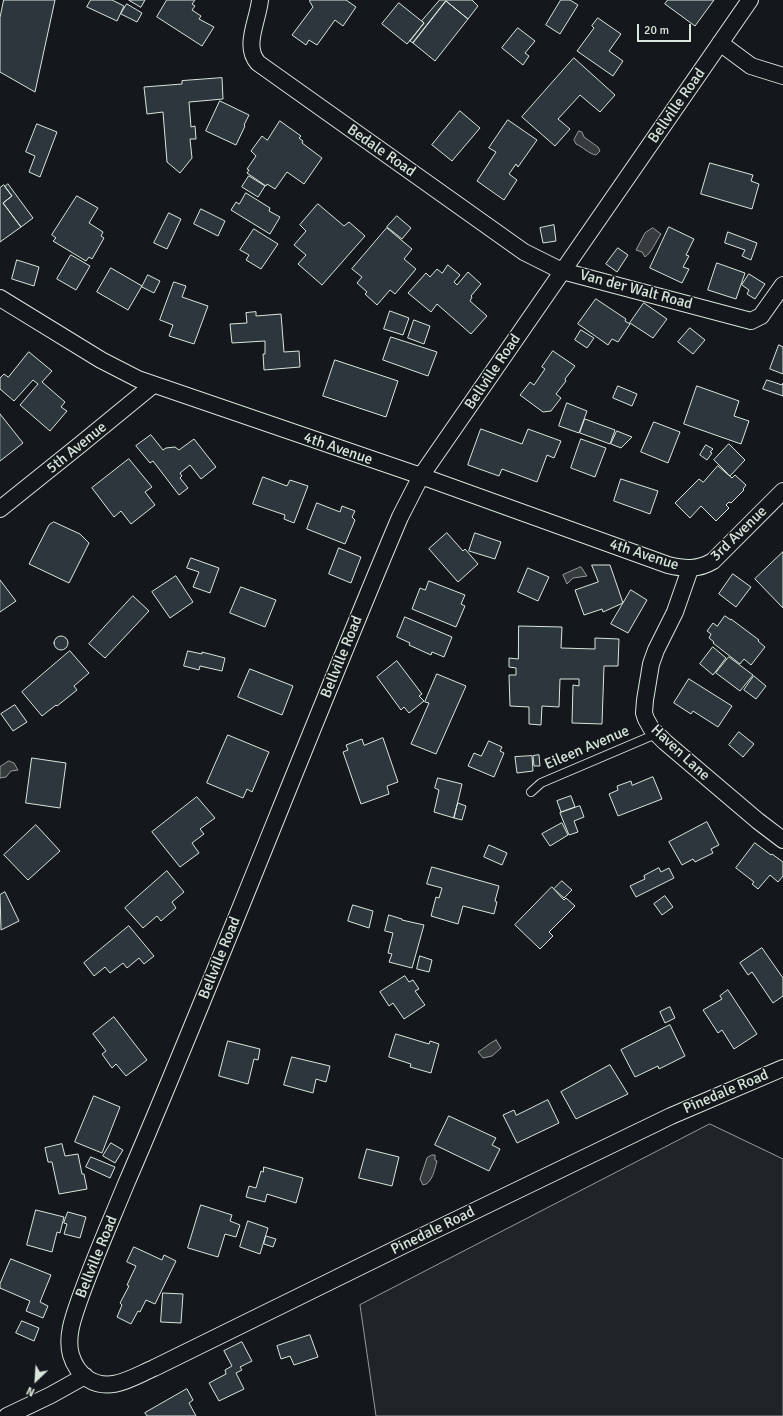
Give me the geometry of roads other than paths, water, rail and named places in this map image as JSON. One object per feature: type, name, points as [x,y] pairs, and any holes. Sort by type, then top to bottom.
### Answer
[{"type":"street","name":"Bedale Road","points":[[260,0],[251,48],[254,59],[261,67],[524,252],[562,271]]},
{"type":"street","name":"Bellville Road","points":[[85,1376],[76,1368],[72,1357],[70,1343],[72,1322],[78,1302],[400,517],[421,476],[750,0]]},
{"type":"street","points":[[720,43],[751,66],[783,76]]},
{"type":"street","name":"Van der Walt Road","points":[[562,271],[751,321],[761,316],[783,285]]},
{"type":"street","name":"4th Avenue","points":[[0,298],[118,370],[153,385],[421,476],[668,565],[690,569]]},
{"type":"street","name":"5th Avenue","points":[[0,509],[153,385]]},
{"type":"street","name":"3rd Avenue","points":[[690,569],[706,565],[719,556],[783,491]]},
{"type":"street","name":"Haven Lane","points":[[690,569],[675,612],[656,650],[651,664],[644,713],[648,723],[656,734],[758,821],[783,840]]},
{"type":"street","name":"Pinedale Road","points":[[85,1376],[92,1381],[105,1385],[118,1384],[130,1379],[671,1116],[783,1068]]},
{"type":"street","points":[[7,1416],[51,1395],[85,1376]]},
{"type":"lane","name":"Eileen Avenue","points":[[532,792],[541,783],[656,734]]}]
